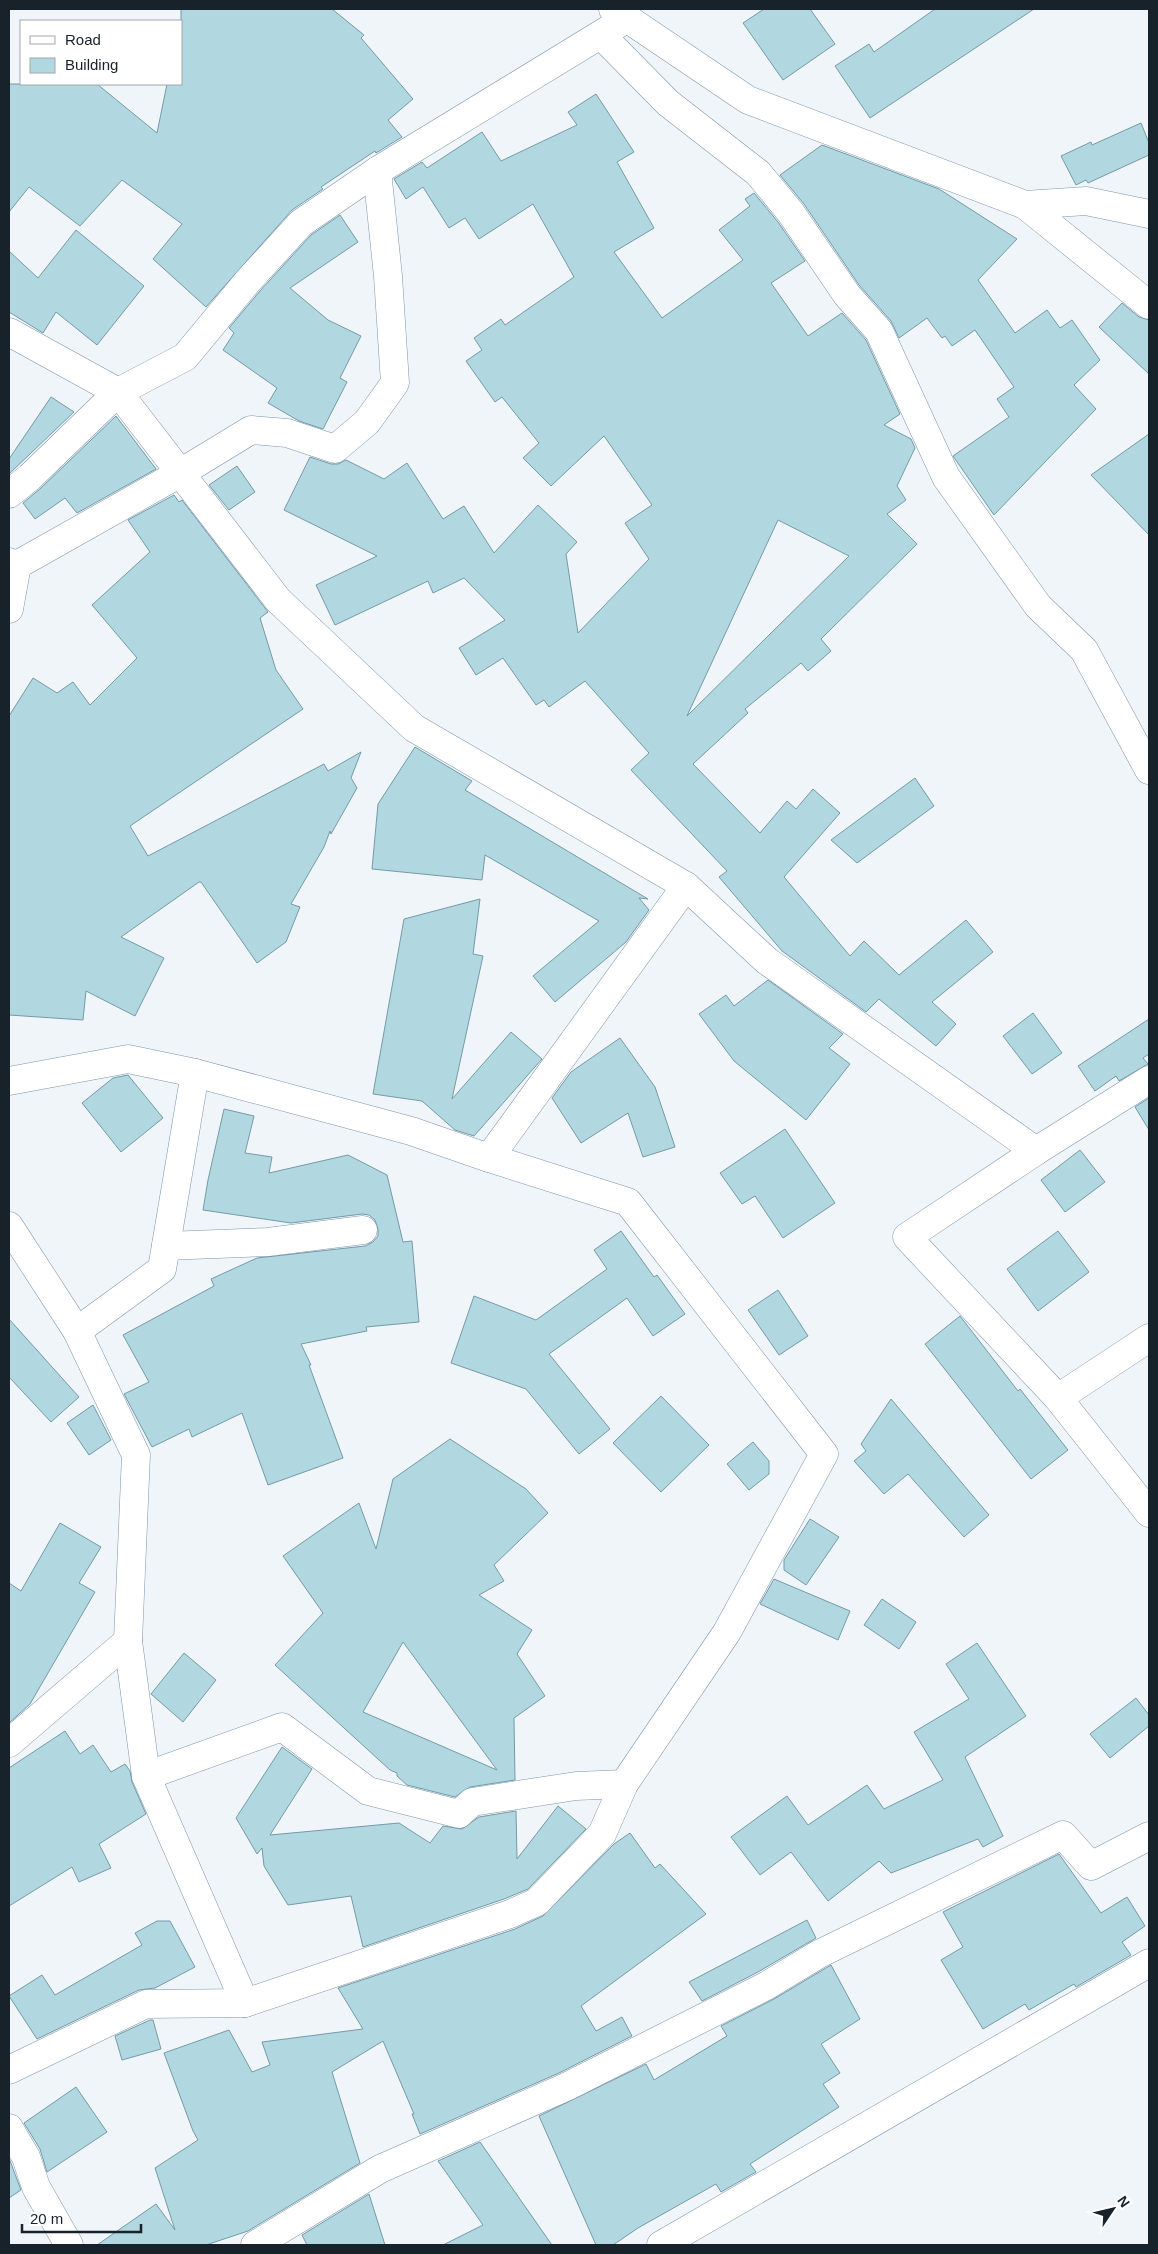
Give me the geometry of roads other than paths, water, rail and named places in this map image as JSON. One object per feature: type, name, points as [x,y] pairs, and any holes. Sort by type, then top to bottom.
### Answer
[{"type":"street","points":[[9,494],[30,477],[118,392],[185,357],[248,281],[302,223],[376,171],[601,35],[620,14],[748,100],[1025,205],[1149,305]]},
{"type":"street","points":[[601,35],[668,103],[758,173],[791,213],[847,295],[879,331],[946,477],[1038,606],[1084,650],[1149,770]]},
{"type":"street","points":[[9,609],[13,564],[182,472],[251,430],[287,433],[335,449],[367,422],[395,383],[388,276],[376,171]]},
{"type":"street","points":[[1025,205],[1086,201],[1149,214]]},
{"type":"street","points":[[9,332],[118,392],[182,472],[278,600],[414,728],[686,886],[767,961],[1036,1150]]},
{"type":"street","points":[[489,1158],[686,886]]},
{"type":"street","points":[[9,1081],[128,1059],[195,1073],[412,1131],[489,1158],[628,1202],[824,1454],[728,1632],[624,1784],[602,1834],[536,1902],[500,1917],[245,2003],[146,2004],[9,2070]]},
{"type":"street","points":[[77,1331],[162,1269],[195,1073]]},
{"type":"street","points":[[1149,1080],[1036,1150],[907,1237],[1058,1398],[1149,1513]]},
{"type":"street","points":[[9,1226],[77,1331],[136,1455],[128,1641],[146,1776],[245,2003]]},
{"type":"street","points":[[166,1246],[268,1242],[363,1230]]},
{"type":"street","points":[[1058,1398],[1149,1338]]},
{"type":"street","points":[[9,1743],[128,1641]]},
{"type":"street","points":[[146,1776],[282,1727],[368,1792],[459,1814],[472,1802],[576,1786],[624,1784]]},
{"type":"street","points":[[255,2245],[380,2169],[566,2087],[766,1986],[819,1954],[1063,1835],[1091,1866],[1149,1836]]},
{"type":"street","points":[[661,2245],[1149,1963]]},
{"type":"street","points":[[9,2128],[26,2157],[36,2187],[69,2245]]}]
